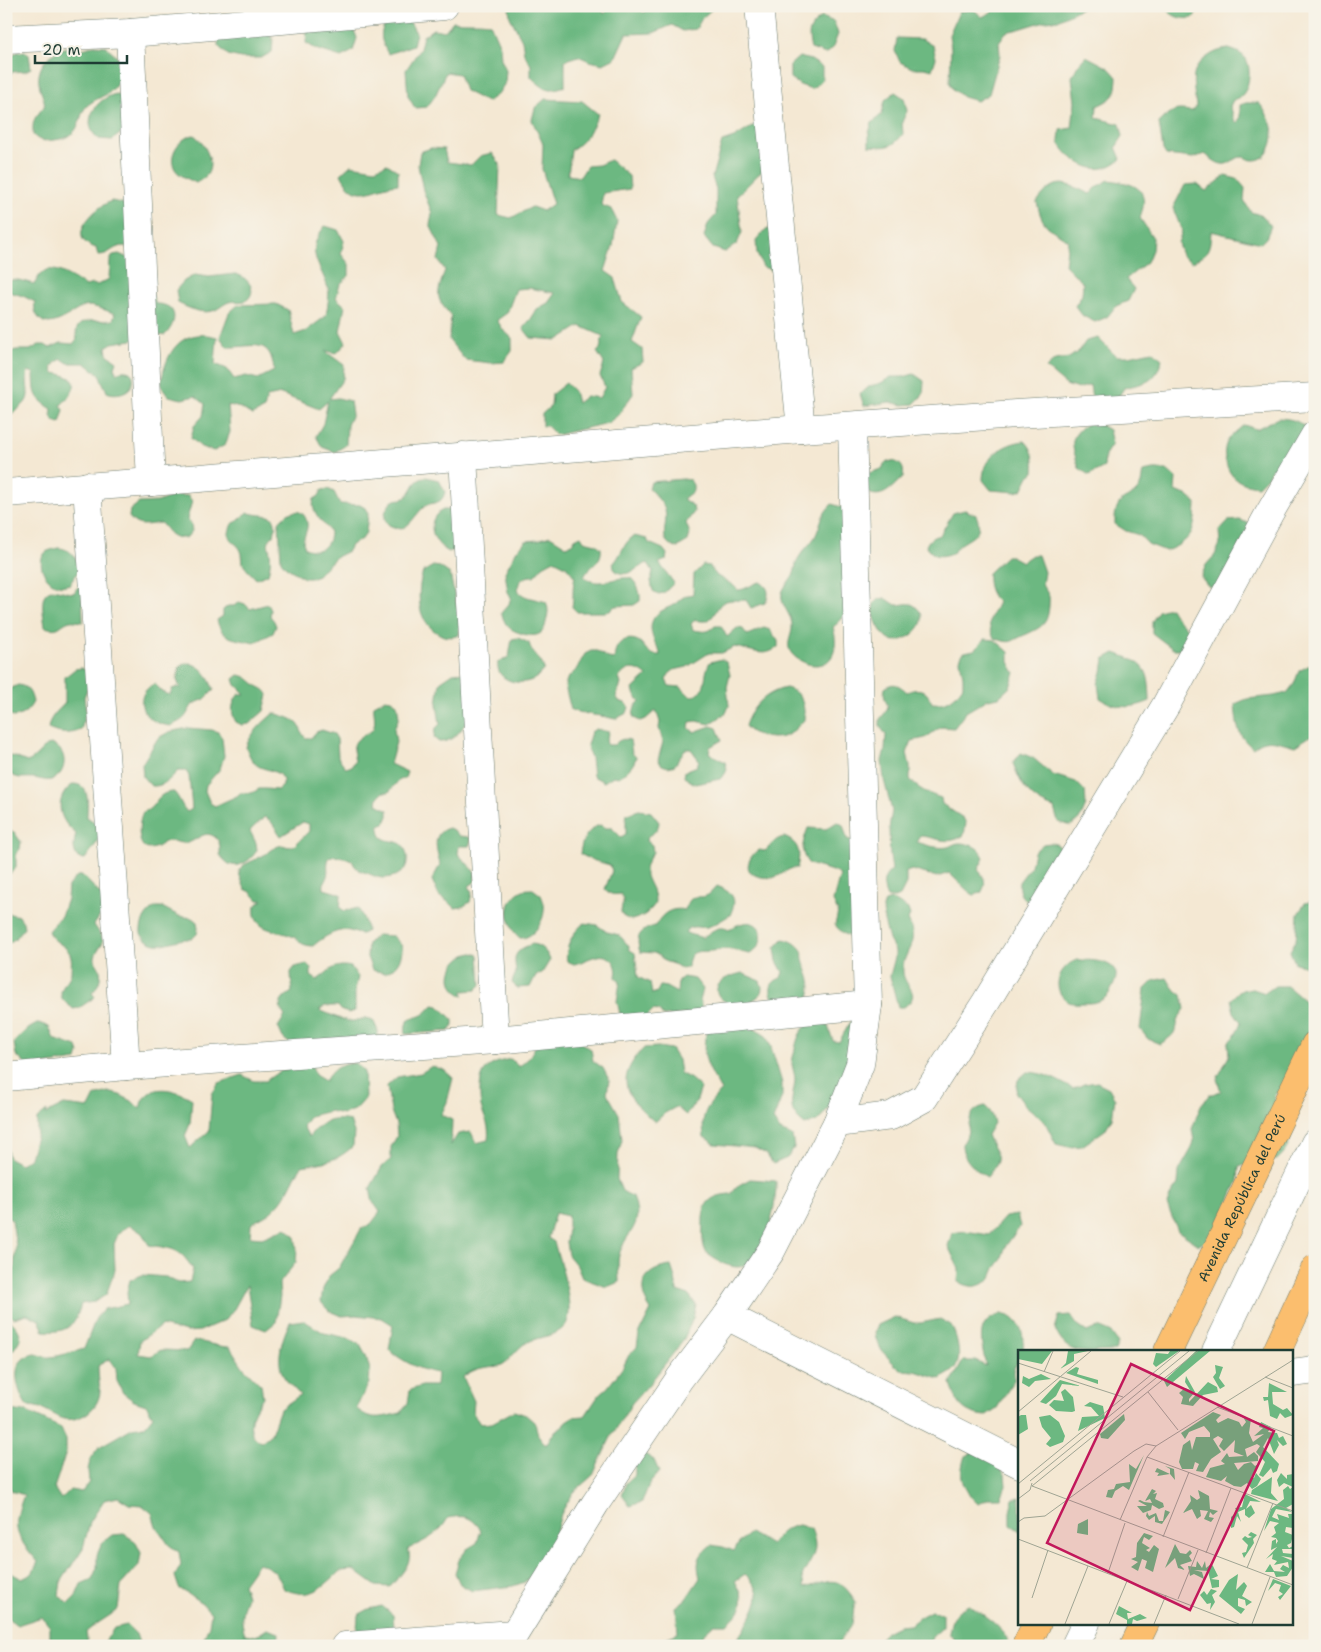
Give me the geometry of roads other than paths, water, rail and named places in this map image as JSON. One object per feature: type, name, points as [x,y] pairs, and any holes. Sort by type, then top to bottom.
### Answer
[{"type":"highway","name":"Avenida República del Perú","points":[[1168,1350],[1315,1045]]},
{"type":"highway","points":[[1277,1350],[1315,1269]]},
{"type":"highway","points":[[1026,1646],[1037,1624]]},
{"type":"highway","points":[[1134,1646],[1145,1624]]},
{"type":"street","points":[[6,39],[130,33],[236,16],[444,6]]},
{"type":"street","points":[[759,6],[801,429]]},
{"type":"street","points":[[130,33],[150,482]]},
{"type":"street","points":[[6,493],[801,429],[1016,414],[1315,397]]},
{"type":"street","points":[[345,1646],[510,1640],[595,1504],[680,1378],[727,1316],[771,1251],[837,1123],[860,1064],[868,1005],[852,426]]},
{"type":"street","points":[[837,1123],[891,1116],[924,1098],[986,1002],[1166,705],[1269,514],[1315,435]]},
{"type":"street","points":[[463,456],[495,1040]]},
{"type":"street","points":[[87,486],[126,1066]]},
{"type":"street","points":[[6,1077],[126,1066],[495,1040],[868,1005]]},
{"type":"street","points":[[1216,1350],[1315,1143]]},
{"type":"street","points":[[727,1316],[1018,1463]]},
{"type":"street","points":[[1294,1373],[1315,1370]]},
{"type":"street","points":[[1075,1646],[1086,1624]]}]
